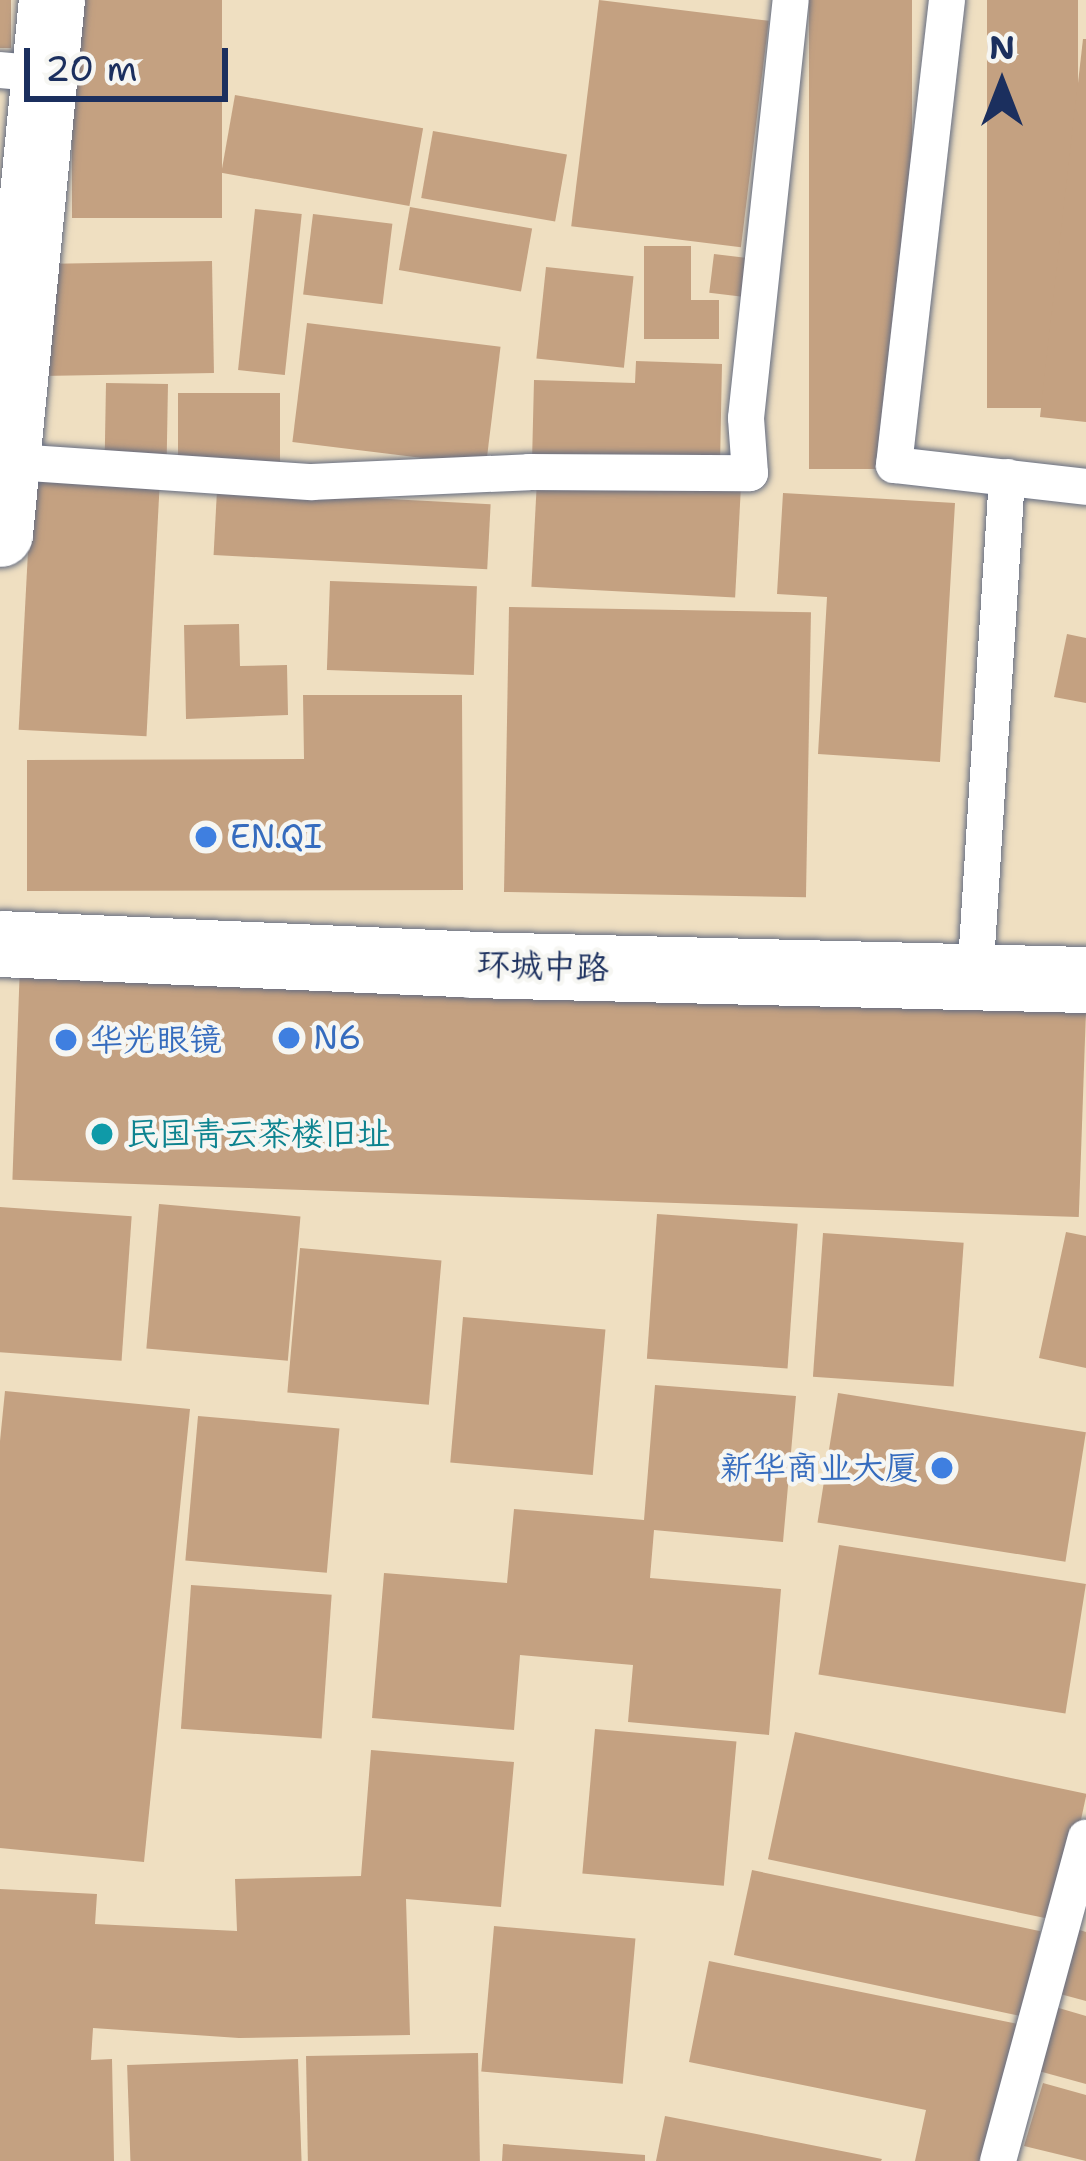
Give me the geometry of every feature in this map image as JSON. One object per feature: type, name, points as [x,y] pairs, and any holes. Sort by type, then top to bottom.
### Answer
[{"type":"street","points":[[0,534],[22,72],[52,0]]},
{"type":"street","name":"环城中路","points":[[0,944],[1086,980]]},
{"type":"lane","points":[[4,461],[312,482],[529,472],[750,473],[746,418],[791,0]]},
{"type":"lane","points":[[947,0],[894,465],[1086,487]]},
{"type":"lane","points":[[975,979],[1007,477]]},
{"type":"lane","points":[[998,2161],[1086,1838]]},
{"type":"building","points":[[0,0],[11,0],[11,48],[0,48]]},
{"type":"building","points":[[72,0],[222,0],[222,218],[72,218]]},
{"type":"building","points":[[599,0],[769,21],[741,247],[571,226]]},
{"type":"building","points":[[809,0],[912,0],[912,469],[809,469]]},
{"type":"building","points":[[987,0],[1078,0],[1078,408],[987,408]]},
{"type":"building","points":[[1086,39],[1086,422],[1040,417]]},
{"type":"building","points":[[235,95],[423,128],[409,206],[221,173]]},
{"type":"building","points":[[433,131],[567,155],[555,222],[421,198]]},
{"type":"building","points":[[410,207],[532,229],[521,292],[399,270]]},
{"type":"building","points":[[255,209],[302,214],[285,375],[238,370]]},
{"type":"building","points":[[313,214],[392,224],[383,304],[303,294]]},
{"type":"building","points":[[644,246],[691,246],[691,300],[719,300],[719,339],[644,339]]},
{"type":"building","points":[[714,254],[756,259],[751,298],[709,293]]},
{"type":"building","points":[[212,261],[214,373],[42,376],[40,264]]},
{"type":"building","points":[[546,267],[634,276],[624,368],[536,358]]},
{"type":"building","points":[[307,323],[501,347],[486,466],[292,442]]},
{"type":"building","points":[[636,361],[722,364],[720,465],[532,462],[534,380],[635,383]]},
{"type":"building","points":[[106,383],[168,384],[167,463],[105,462]]},
{"type":"building","points":[[178,393],[280,393],[280,467],[178,467]]},
{"type":"building","points":[[32,475],[160,482],[146,736],[19,730]]},
{"type":"building","points":[[537,480],[741,491],[735,598],[531,587]]},
{"type":"building","points":[[217,490],[491,504],[487,569],[214,555]]},
{"type":"building","points":[[783,493],[955,503],[940,762],[818,754],[827,597],[777,594]]},
{"type":"building","points":[[330,581],[477,586],[474,675],[327,670]]},
{"type":"building","points":[[509,607],[811,612],[806,897],[504,892]]},
{"type":"building","points":[[239,624],[240,666],[287,665],[288,715],[186,719],[184,625]]},
{"type":"building","points":[[1067,634],[1086,638],[1086,703],[1054,697]]},
{"type":"building","points":[[303,695],[462,695],[463,890],[27,891],[27,760],[304,759]]},
{"type":"building","points":[[20,963],[1086,1000],[1079,1217],[12,1180]]},
{"type":"building","points":[[159,1204],[300,1216],[288,1361],[146,1348]]},
{"type":"building","points":[[0,1207],[132,1216],[122,1361],[0,1352]]},
{"type":"building","points":[[657,1214],[798,1224],[788,1368],[647,1359]]},
{"type":"building","points":[[1066,1232],[1086,1236],[1086,1368],[1039,1358]]},
{"type":"building","points":[[823,1233],[964,1243],[954,1386],[813,1377]]},
{"type":"building","points":[[300,1248],[441,1260],[429,1405],[287,1392]]},
{"type":"building","points":[[463,1317],[605,1329],[593,1475],[450,1462]]},
{"type":"building","points":[[655,1385],[796,1396],[783,1542],[654,1530],[650,1578],[781,1589],[769,1735],[628,1722],[633,1665],[520,1655],[514,1730],[372,1718],[384,1573],[507,1583],[514,1509],[644,1520]]},
{"type":"building","points":[[5,1391],[190,1409],[144,1862],[0,1848],[0,1441]]},
{"type":"building","points":[[838,1393],[1086,1432],[1065,1562],[818,1522]]},
{"type":"building","points":[[198,1416],[339,1428],[327,1573],[185,1560]]},
{"type":"building","points":[[839,1545],[1086,1584],[1065,1713],[819,1674]]},
{"type":"building","points":[[191,1585],[332,1595],[322,1738],[181,1729]]},
{"type":"building","points":[[595,1729],[736,1741],[724,1886],[582,1873]]},
{"type":"building","points":[[795,1732],[1086,1794],[1059,1921],[768,1859]]},
{"type":"building","points":[[371,1750],[514,1762],[501,1907],[406,1899],[410,2035],[239,2038],[93,2028],[91,2060],[112,2059],[114,2161],[0,2161],[0,1889],[97,1894],[95,1924],[237,1931],[235,1879],[361,1876]]},
{"type":"building","points":[[752,1870],[1041,1931],[1022,2016],[734,1955]]},
{"type":"building","points":[[494,1926],[635,1938],[623,2084],[481,2071]]},
{"type":"building","points":[[1067,1926],[1086,1932],[1086,2001],[1049,1991]]},
{"type":"building","points":[[709,1961],[1038,2028],[1010,2161],[915,2161],[926,2110],[689,2062]]},
{"type":"building","points":[[1052,2006],[1086,2016],[1086,2084],[1035,2070]]},
{"type":"building","points":[[478,2053],[480,2161],[308,2161],[306,2056]]},
{"type":"building","points":[[298,2059],[302,2161],[130,2161],[127,2065]]},
{"type":"building","points":[[1043,2083],[1086,2095],[1086,2161],[1024,2146]]},
{"type":"building","points":[[665,2116],[882,2159],[656,2161]]},
{"type":"building","points":[[503,2144],[645,2155],[645,2161],[502,2161]]},
{"type":"place","name":"EN.QI","points":[[206,837]]},
{"type":"place","name":"N6","points":[[289,1038]]},
{"type":"place","name":"华光眼镜","points":[[66,1040]]},
{"type":"place","name":"民国青云茶楼旧址","points":[[102,1134]]},
{"type":"place","name":"新华商业大厦","points":[[942,1468]]}]
